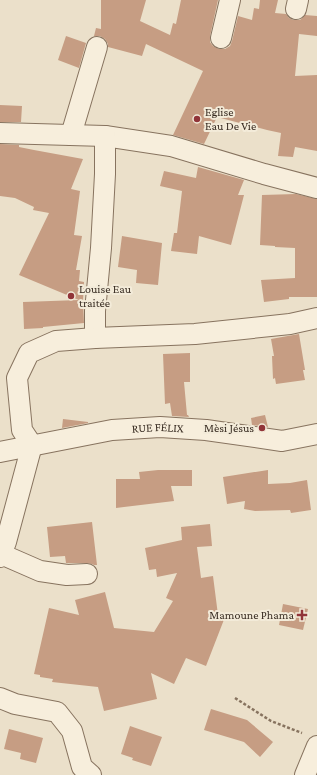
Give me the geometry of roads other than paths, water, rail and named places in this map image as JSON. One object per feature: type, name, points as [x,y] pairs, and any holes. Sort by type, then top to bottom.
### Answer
[{"type":"street","points":[[221,38],[230,0]]},
{"type":"street","points":[[71,135],[98,47]]},
{"type":"street","points":[[0,133],[105,136],[171,146],[317,188]]},
{"type":"street","points":[[95,338],[95,311],[101,248],[104,189],[105,136]]},
{"type":"street","points":[[87,574],[67,575],[40,570],[0,556],[6,542],[32,445],[22,430],[17,378],[29,353],[56,341],[195,334],[290,324],[317,318]]},
{"type":"street","name":"RUE FÉLIX","points":[[0,452],[112,430],[160,427],[206,430],[282,441],[317,434]]},
{"type":"street","points":[[0,698],[15,704],[57,712],[72,730],[82,767],[91,775]]},
{"type":"street","points":[[305,775],[310,740]]},
{"type":"place","name":"Eglise Eau De Vie","points":[[197,119]]},
{"type":"place","name":"Louise Eau traitée","points":[[71,296]]},
{"type":"place","name":"Mèsi Jésus","points":[[262,428]]},
{"type":"place","name":"Mamoune Phama","points":[[302,615]]}]
